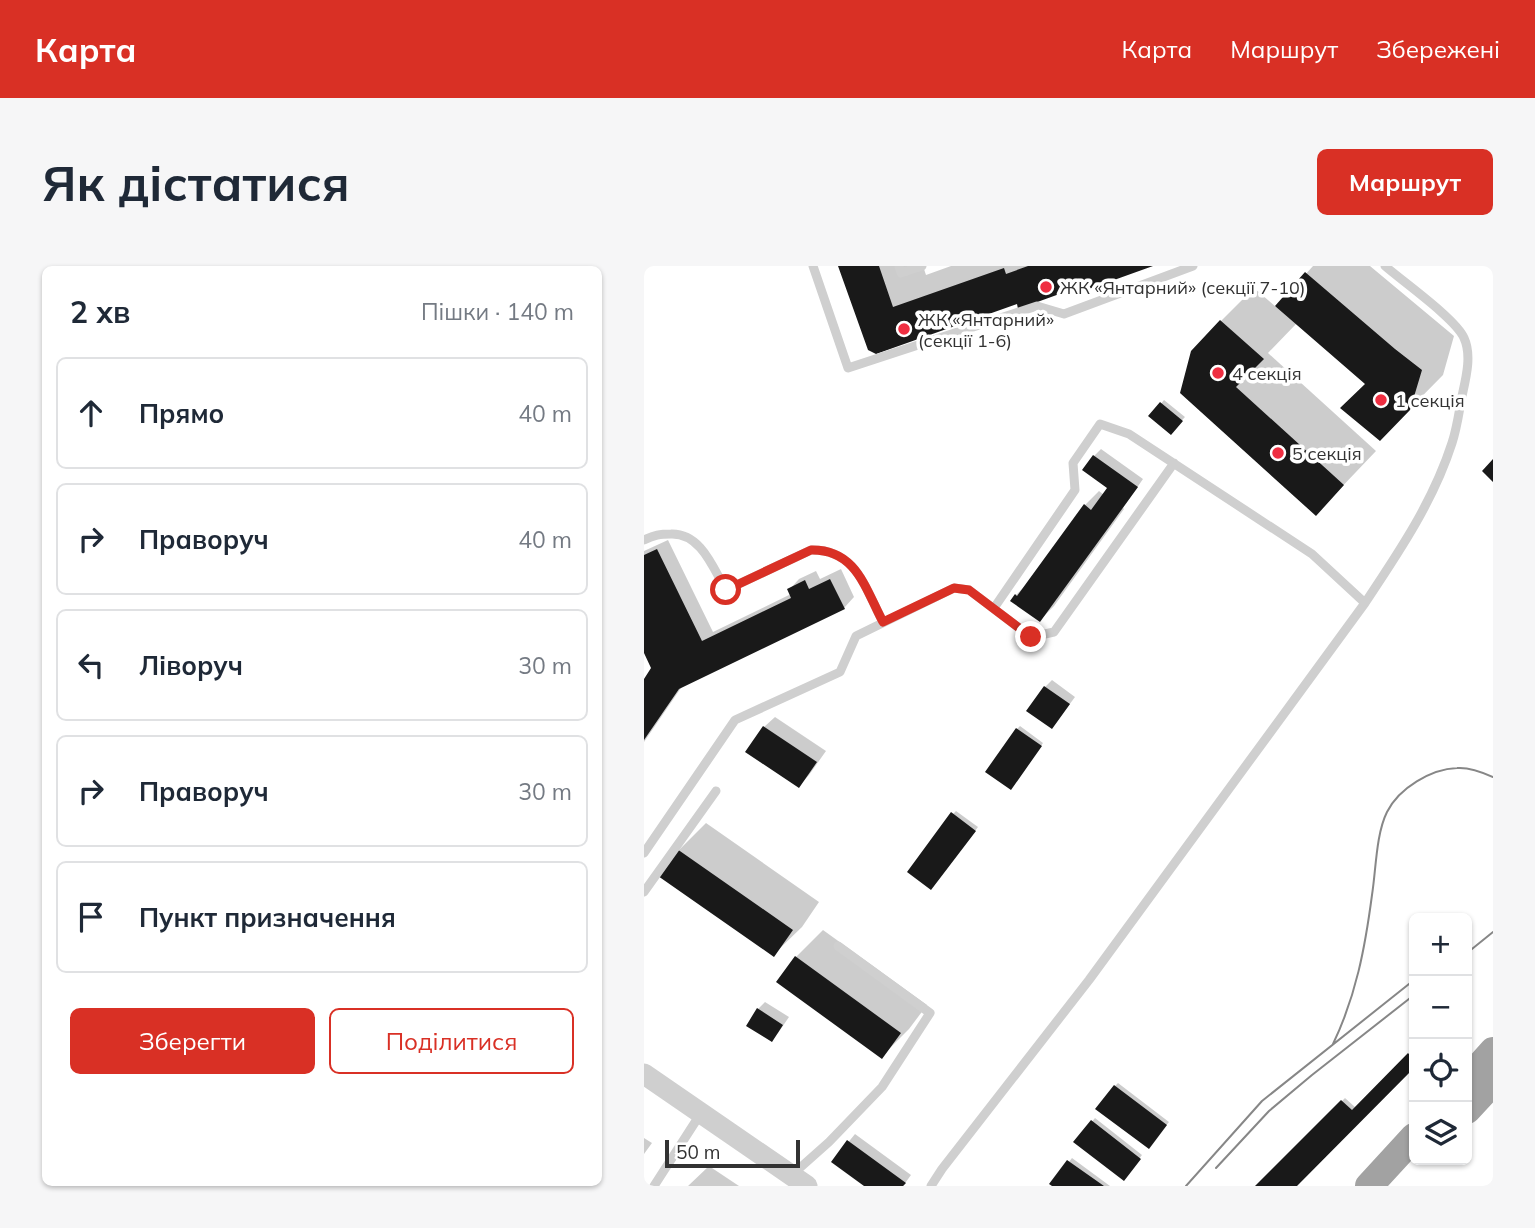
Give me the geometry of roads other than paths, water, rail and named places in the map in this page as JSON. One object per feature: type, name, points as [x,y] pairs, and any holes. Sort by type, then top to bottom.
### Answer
[{"type":"highway","points":[[1472,1074],[1493,1051]]},
{"type":"highway","points":[[1472,1105],[1493,1082]]},
{"type":"highway","points":[[1369,1186],[1409,1142]]},
{"type":"highway","points":[[1394,1186],[1414,1165]]},
{"type":"street","points":[[644,1074],[799,1181]]},
{"type":"lane","points":[[813,266],[848,368],[1037,306],[1063,314],[1193,266]]},
{"type":"lane","points":[[899,266],[901,273],[922,266]]},
{"type":"lane","points":[[931,1186],[1089,980],[1365,603],[1405,544],[1431,497],[1452,442],[1468,364],[1467,350],[1456,325],[1385,266]]},
{"type":"lane","points":[[994,608],[1075,490],[1073,463],[1100,424],[1129,434],[1312,554],[1365,603]]},
{"type":"lane","points":[[644,853],[735,720],[840,673],[856,636],[954,588],[969,590],[1031,637],[1054,632],[1174,463]]},
{"type":"lane","points":[[644,540],[654,535],[678,534],[688,537],[699,544],[726,590],[811,550],[836,554],[848,561],[857,572],[883,622]]},
{"type":"lane","points":[[644,892],[716,791]]},
{"type":"lane","points":[[799,1181],[829,1142],[883,1087],[930,1013],[838,946]]},
{"type":"lane","points":[[654,1186],[701,1113]]},
{"type":"tram line","points":[[1333,1044],[1348,1008],[1363,953],[1378,841],[1383,821],[1392,803],[1417,781],[1447,769],[1466,768],[1493,777]]},
{"type":"tram line","points":[[1472,949],[1493,932]]},
{"type":"tram line","points":[[1186,1186],[1262,1101],[1409,984]]},
{"type":"tram line","points":[[1216,1168],[1269,1111],[1409,999]]},
{"type":"place","name":"ЖК «Янтарний» (секції 7-10)","points":[[1046,287]]},
{"type":"place","name":"ЖК «Янтарний» (секції 1-6)","points":[[904,329]]},
{"type":"place","name":"4 секція","points":[[1218,373]]},
{"type":"place","name":"1 секція","points":[[1381,400]]},
{"type":"place","name":"5 секція","points":[[1278,453]]}]
